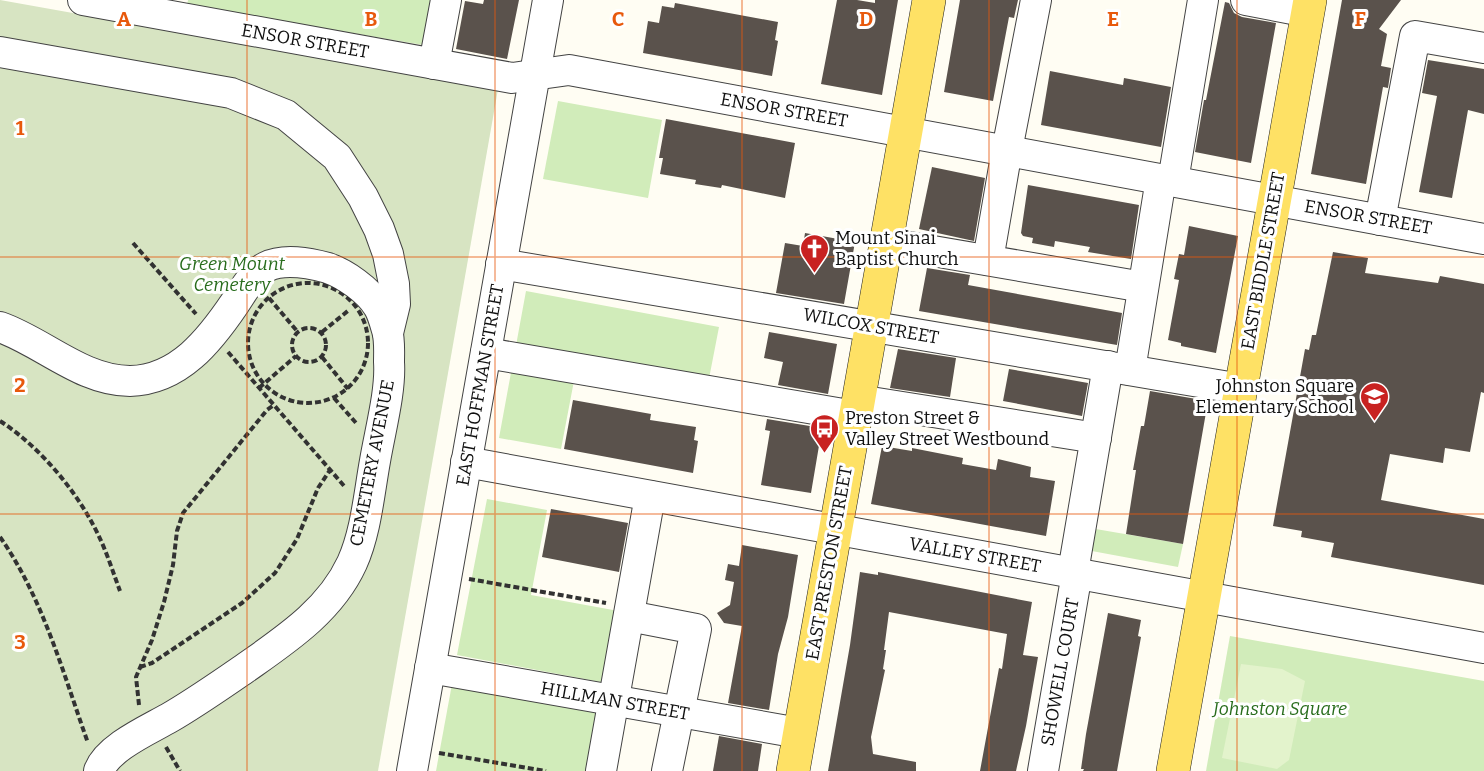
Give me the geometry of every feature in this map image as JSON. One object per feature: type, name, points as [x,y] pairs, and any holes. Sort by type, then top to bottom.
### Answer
[{"type":"main road","name":"EAST PRESTON STREET","points":[[793,771],[929,0]]},
{"type":"main road","name":"EAST BIDDLE STREET","points":[[1173,771],[1309,6]]},
{"type":"street","name":"ENSOR STREET","points":[[83,0],[164,7],[434,64],[512,78],[569,70],[1484,239]]},
{"type":"street","points":[[434,64],[446,0]]},
{"type":"street","name":"EAST HOFFMAN STREET","points":[[422,761],[430,668],[548,0]]},
{"type":"street","points":[[988,260],[1006,150],[1036,0]]},
{"type":"street","name":"SHOWELL COURT","points":[[1043,771],[1096,438],[1143,287],[1203,0]]},
{"type":"street","points":[[1246,0],[1309,6]]},
{"type":"street","points":[[1380,220],[1415,36],[1484,48]]},
{"type":"street","points":[[0,52],[231,93],[286,115],[337,157],[363,197],[379,229],[388,254],[394,284],[395,304],[388,333]]},
{"type":"street","points":[[886,243],[1143,287]]},
{"type":"street","name":"CEMETERY AVENUE","points":[[0,327],[15,332],[86,371],[128,381],[152,379],[170,372],[191,357],[213,334],[250,280],[266,267],[282,262],[319,266],[353,281],[378,305],[388,333],[390,367],[384,414],[361,535],[352,562],[325,605],[287,639],[194,703],[114,751],[101,765],[94,758]]},
{"type":"street","name":"WILCOX STREET","points":[[501,264],[1241,389]]},
{"type":"street","points":[[486,353],[857,408],[1096,438]]},
{"type":"street","name":"VALLEY STREET","points":[[466,462],[1484,648]]},
{"type":"street","points":[[601,771],[650,496]]},
{"type":"street","points":[[629,611],[696,629],[667,771]]},
{"type":"street","name":"HILLMAN STREET","points":[[430,668],[800,733]]},
{"type":"path","points":[[133,243],[366,510]]},
{"type":"path","points":[[309,283],[329,286],[346,296],[354,305],[360,311],[367,330],[368,350],[363,369],[348,389],[336,397],[317,403],[298,403],[279,396],[264,384],[253,367],[248,348],[250,328],[258,310],[269,298],[290,286],[309,283]]},
{"type":"path","points":[[269,298],[297,331]]},
{"type":"path","points":[[322,333],[354,305]]},
{"type":"path","points":[[310,327],[322,333],[327,341],[322,357],[317,361],[306,362],[296,356],[292,345],[297,331],[310,327]]},
{"type":"path","points":[[259,388],[296,356]]},
{"type":"path","points":[[322,357],[348,389]]},
{"type":"path","points":[[155,726],[141,718],[136,677],[152,640],[164,602],[173,565],[177,531],[183,513],[267,410],[274,405]]},
{"type":"path","points":[[0,421],[47,459],[75,496],[102,542],[120,591]]},
{"type":"path","points":[[139,667],[152,663],[242,603],[274,573],[297,539],[318,488],[330,470]]},
{"type":"path","points":[[0,537],[17,561],[38,607],[94,758]]},
{"type":"path","points":[[462,578],[629,611]]},
{"type":"path","points":[[422,761],[546,771]]},
{"type":"green space","name":"Green Mount Cemetery","points":[[0,0],[498,89],[378,771],[0,771]]},
{"type":"green space","points":[[188,0],[437,0],[429,46],[187,5]]},
{"type":"green space","points":[[558,101],[662,120],[648,198],[543,179]]},
{"type":"green space","points":[[526,291],[719,327],[707,389],[577,365],[561,449],[499,438]]},
{"type":"green space","points":[[487,499],[547,510],[531,595],[624,612],[611,684],[457,655]]},
{"type":"green space","points":[[1084,527],[1183,544],[1178,567],[1081,549]]},
{"type":"green space","name":"Johnston Square","points":[[1230,636],[1484,681],[1484,771],[1206,771]]},
{"type":"green space","points":[[1241,664],[1282,669],[1305,681],[1289,760],[1277,769],[1222,758]]},
{"type":"green space","points":[[452,684],[602,714],[598,771],[436,771]]},
{"type":"building","points":[[484,0],[519,0],[507,59],[456,49],[465,1],[483,4]]},
{"type":"building","points":[[837,0],[875,3],[875,0],[898,0],[882,95],[821,84]]},
{"type":"building","points":[[960,0],[1018,0],[1014,18],[1009,17],[993,101],[944,92]]},
{"type":"building","points":[[1342,0],[1401,0],[1379,29],[1387,34],[1381,66],[1391,68],[1388,88],[1383,87],[1366,184],[1311,174]]},
{"type":"building","points":[[1225,2],[1229,3],[1234,13],[1242,17],[1276,23],[1251,163],[1195,152]]},
{"type":"building","points":[[675,3],[778,22],[775,40],[778,41],[772,76],[643,53],[648,21],[659,23],[662,6],[674,8]]},
{"type":"building","points":[[1428,60],[1484,69],[1484,114],[1468,110],[1452,198],[1419,192],[1437,96],[1422,93]]},
{"type":"building","points":[[1050,71],[1123,85],[1124,78],[1171,87],[1161,147],[1041,125]]},
{"type":"building","points":[[666,119],[795,143],[785,198],[722,185],[721,188],[695,184],[696,180],[660,174],[663,158],[659,158]]},
{"type":"building","points":[[932,167],[985,178],[974,241],[919,229]]},
{"type":"building","points":[[1028,185],[1139,205],[1131,259],[1088,252],[1090,247],[1055,241],[1054,247],[1032,243],[1033,238],[1023,236],[1021,233]]},
{"type":"building","points":[[1189,226],[1238,236],[1216,353],[1181,346],[1181,343],[1168,340],[1179,280],[1174,279],[1179,254],[1184,255]]},
{"type":"building","name":"Mount Sinai Baptist Church","points":[[805,233],[855,242],[844,304],[776,293],[785,243],[803,246]]},
{"type":"building","name":"Johnston Square Elementary School","points":[[1333,252],[1368,258],[1365,273],[1438,283],[1440,276],[1484,284],[1484,393],[1481,392],[1470,452],[1445,448],[1443,463],[1390,454],[1381,500],[1484,519],[1484,585],[1331,557],[1334,543],[1301,537],[1302,531],[1273,526],[1305,349],[1309,350],[1312,335],[1316,335]]},
{"type":"building","points":[[927,268],[970,275],[968,285],[1122,313],[1117,345],[919,311]]},
{"type":"building","points":[[769,332],[837,344],[828,394],[778,385],[783,362],[764,358]]},
{"type":"building","points":[[898,349],[956,358],[950,397],[890,388]]},
{"type":"building","points":[[1009,369],[1088,383],[1082,416],[1003,401]]},
{"type":"building","points":[[1150,391],[1208,401],[1183,544],[1126,534],[1136,470],[1133,470]]},
{"type":"building","points":[[573,400],[651,414],[650,420],[696,427],[694,440],[698,441],[693,473],[564,449]]},
{"type":"building","points":[[767,419],[822,428],[811,493],[761,485],[770,431],[765,430]]},
{"type":"building","points":[[882,446],[912,451],[912,448],[963,458],[962,464],[996,470],[998,459],[1031,467],[1030,477],[1055,481],[1046,536],[871,504]]},
{"type":"building","points":[[551,509],[628,523],[619,572],[542,557]]},
{"type":"building","points":[[742,545],[798,555],[769,710],[728,703],[742,626],[724,623],[717,613],[730,605],[734,582],[725,580],[728,564],[739,566]]},
{"type":"building","points":[[860,572],[878,575],[878,572],[1032,602],[1023,655],[1038,657],[1016,771],[980,771],[999,668],[1002,669],[1007,634],[889,612],[884,650],[886,650],[883,669],[885,670],[871,737],[873,754],[916,762],[916,771],[828,771]]},
{"type":"building","points":[[1108,613],[1141,620],[1138,636],[1141,637],[1117,771],[1083,771],[1084,769],[1081,769],[1086,734]]},
{"type":"building","points":[[719,736],[762,744],[758,771],[713,771]]},
{"type":"place","name":"Mount Sinai Baptist Church","points":[[814,274]]},
{"type":"place","name":"Johnston Square Elementary School","points":[[1375,422]]},
{"type":"place","name":"Preston Street & Valley Street Westbound","points":[[824,454]]}]
